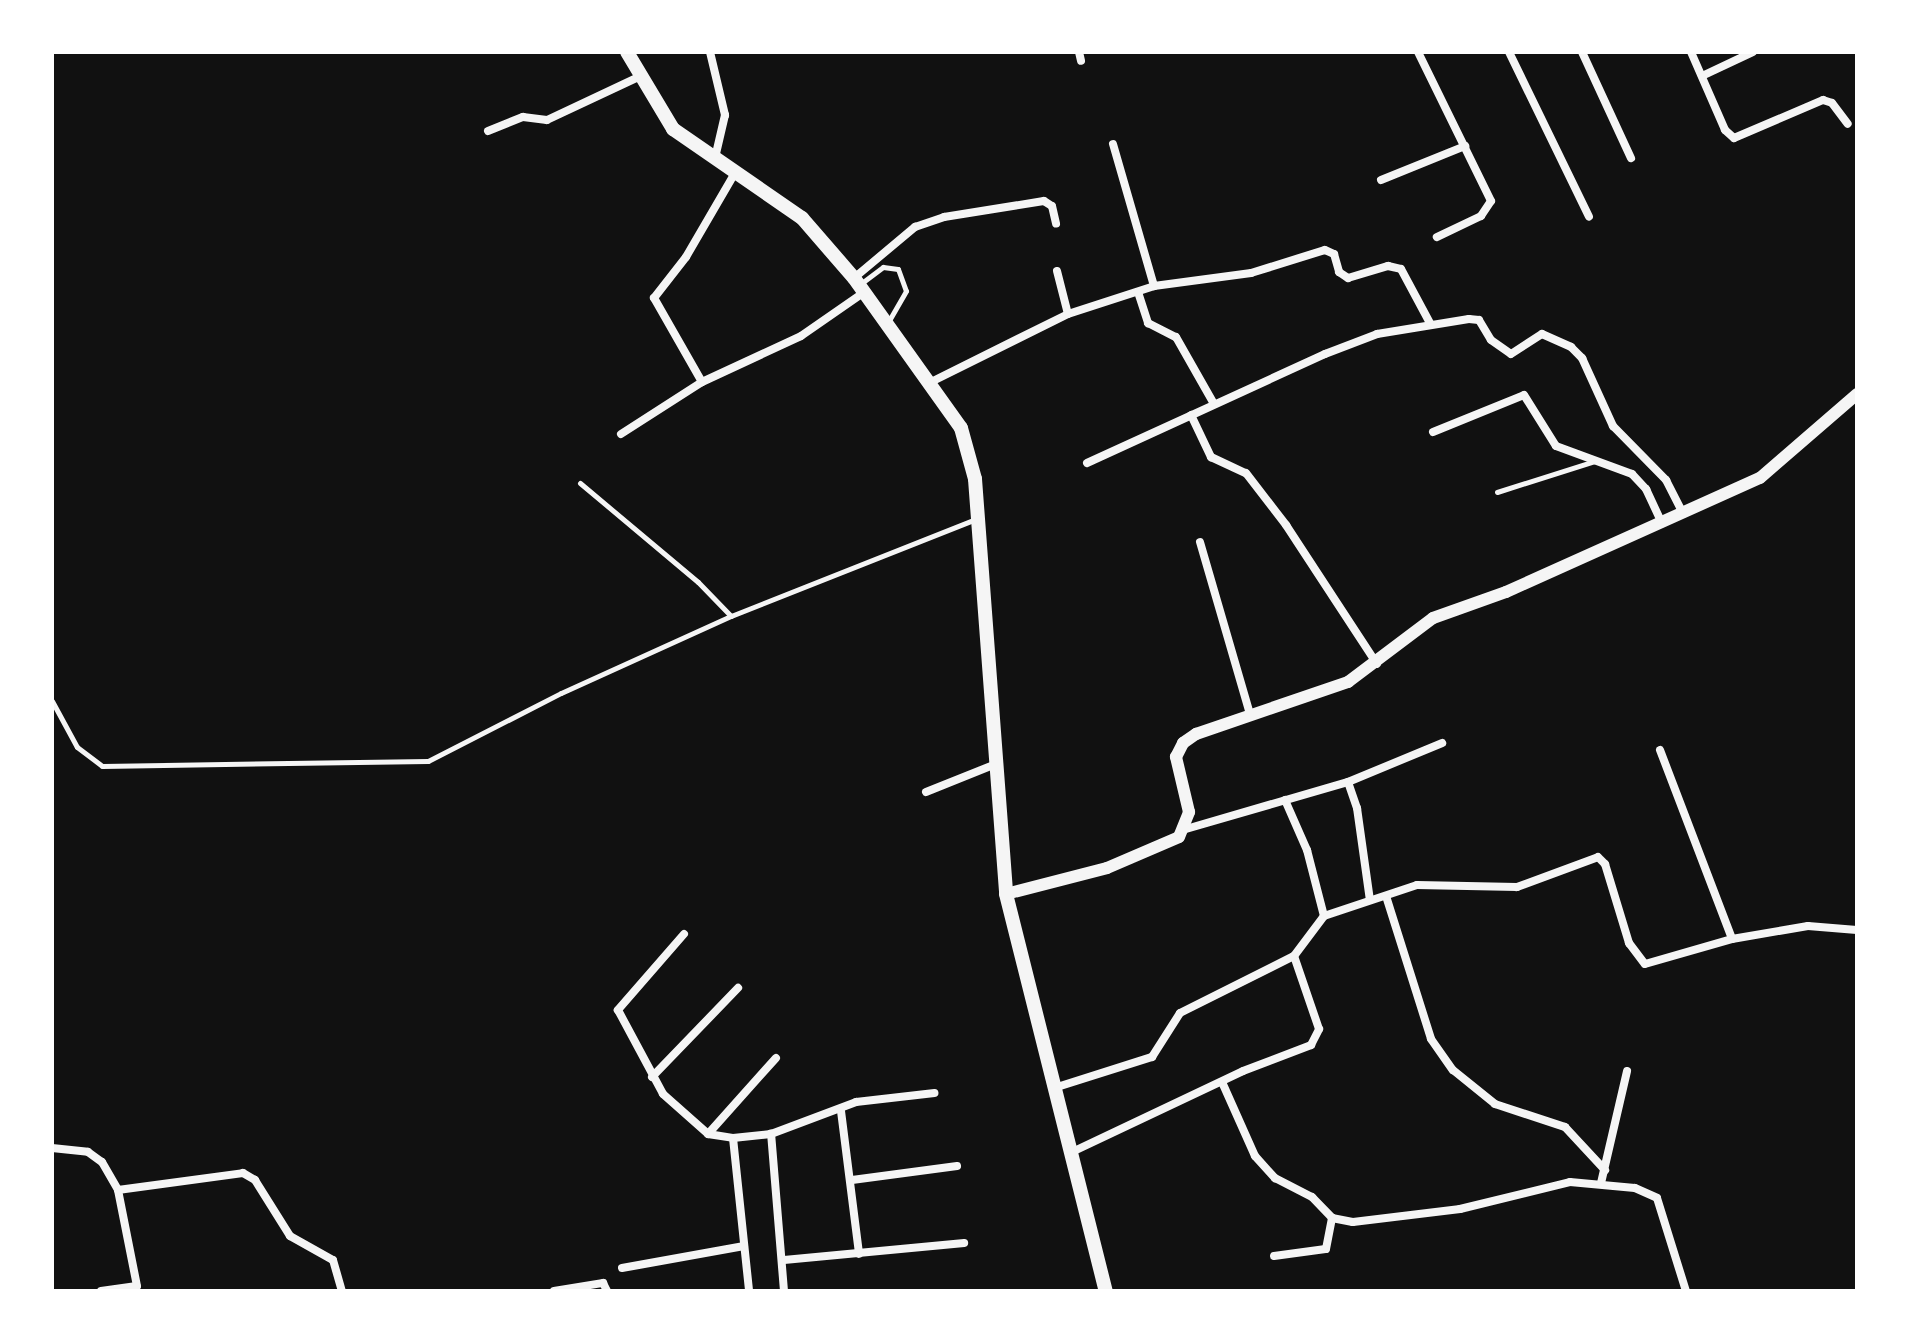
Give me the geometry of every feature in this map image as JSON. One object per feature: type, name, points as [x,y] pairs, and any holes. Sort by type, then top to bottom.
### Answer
[{"type":"main road","points":[[627,52],[639,77],[673,129],[737,170],[802,218],[859,285],[961,428],[979,518],[1006,894],[1106,1291]]},
{"type":"street","points":[[710,52],[726,129],[715,158]]},
{"type":"street","points":[[1418,52],[1491,206],[1437,237]]},
{"type":"street","points":[[1509,52],[1589,217]]},
{"type":"street","points":[[1582,52],[1631,158]]},
{"type":"street","points":[[1691,52],[1725,130],[1734,138],[1823,100],[1832,103],[1848,124]]},
{"type":"street","points":[[1702,76],[1753,52]]},
{"type":"street","points":[[488,131],[523,117],[547,120],[639,77]]},
{"type":"street","points":[[1113,144],[1154,286]]},
{"type":"street","points":[[1381,180],[1465,146]]},
{"type":"street","points":[[702,382],[654,298],[686,257],[737,170]]},
{"type":"street","points":[[621,434],[702,382],[801,336],[859,285],[915,227],[944,217],[1049,202],[1056,224]]},
{"type":"street","points":[[931,382],[1068,314],[1154,286],[1251,273],[1327,250],[1348,278],[1388,266],[1401,269],[1430,323]]},
{"type":"street","points":[[1057,271],[1068,314]]},
{"type":"street","points":[[1138,292],[1148,323],[1176,337],[1214,404]]},
{"type":"street","points":[[1087,463],[1325,354],[1430,323],[1479,320],[1491,340],[1511,354],[1542,334],[1571,347],[1582,358],[1613,426],[1666,480],[1683,514]]},
{"type":"street","points":[[1186,829],[1189,812],[1177,765],[1179,748],[1210,727],[1337,687],[1378,664],[1433,618],[1662,523],[1760,478],[1857,394]]},
{"type":"street","points":[[1433,432],[1522,395],[1556,446],[1632,474],[1646,489],[1662,523]]},
{"type":"street","points":[[1191,415],[1211,457],[1246,473],[1286,525],[1378,664]]},
{"type":"street","points":[[1200,542],[1250,714]]},
{"type":"street","points":[[1006,894],[1107,868],[1157,849],[1186,829],[1348,782],[1442,743]]},
{"type":"street","points":[[1660,750],[1732,939]]},
{"type":"street","points":[[926,792],[996,764]]},
{"type":"street","points":[[1348,782],[1357,808],[1370,900]]},
{"type":"street","points":[[1285,800],[1307,850],[1324,916]]},
{"type":"street","points":[[1054,1088],[1152,1057],[1180,1013],[1294,956],[1324,916],[1417,885],[1517,887],[1598,857],[1605,864],[1629,943],[1642,963],[1732,939],[1831,924],[1857,930]]},
{"type":"street","points":[[1386,896],[1426,1026],[1453,1070],[1495,1104],[1565,1127],[1605,1170]]},
{"type":"street","points":[[684,934],[618,1007],[623,1029],[663,1094],[708,1134],[733,1138],[771,1134],[841,1111],[856,1102],[934,1093]]},
{"type":"street","points":[[1072,1152],[1316,1039],[1317,1020],[1294,956]]},
{"type":"street","points":[[652,1077],[738,988]]},
{"type":"street","points":[[708,1134],[776,1058]]},
{"type":"street","points":[[1601,1183],[1627,1071]]},
{"type":"street","points":[[1222,1082],[1255,1156],[1275,1178],[1312,1197],[1332,1218],[1353,1222],[1460,1209],[1570,1182],[1601,1183],[1654,1194],[1686,1291]]},
{"type":"street","points":[[841,1111],[859,1254]]},
{"type":"street","points":[[771,1134],[784,1260],[784,1291]]},
{"type":"street","points":[[733,1138],[749,1291]]},
{"type":"street","points":[[52,1148],[88,1152],[102,1162],[118,1190],[138,1288],[101,1291]]},
{"type":"street","points":[[852,1180],[957,1166]]},
{"type":"street","points":[[118,1190],[249,1174],[290,1236],[333,1260],[342,1291]]},
{"type":"street","points":[[1274,1256],[1326,1249],[1332,1218]]},
{"type":"street","points":[[784,1260],[964,1243]]},
{"type":"street","points":[[622,1268],[744,1246]]},
{"type":"street","points":[[554,1291],[605,1287]]},
{"type":"lane","points":[[859,285],[883,267],[898,269],[906,291],[887,324]]},
{"type":"lane","points":[[1497,492],[1599,460]]},
{"type":"lane","points":[[580,483],[698,582],[731,616]]},
{"type":"lane","points":[[52,701],[77,747],[102,766],[428,761],[561,693],[731,616],[979,518]]}]
